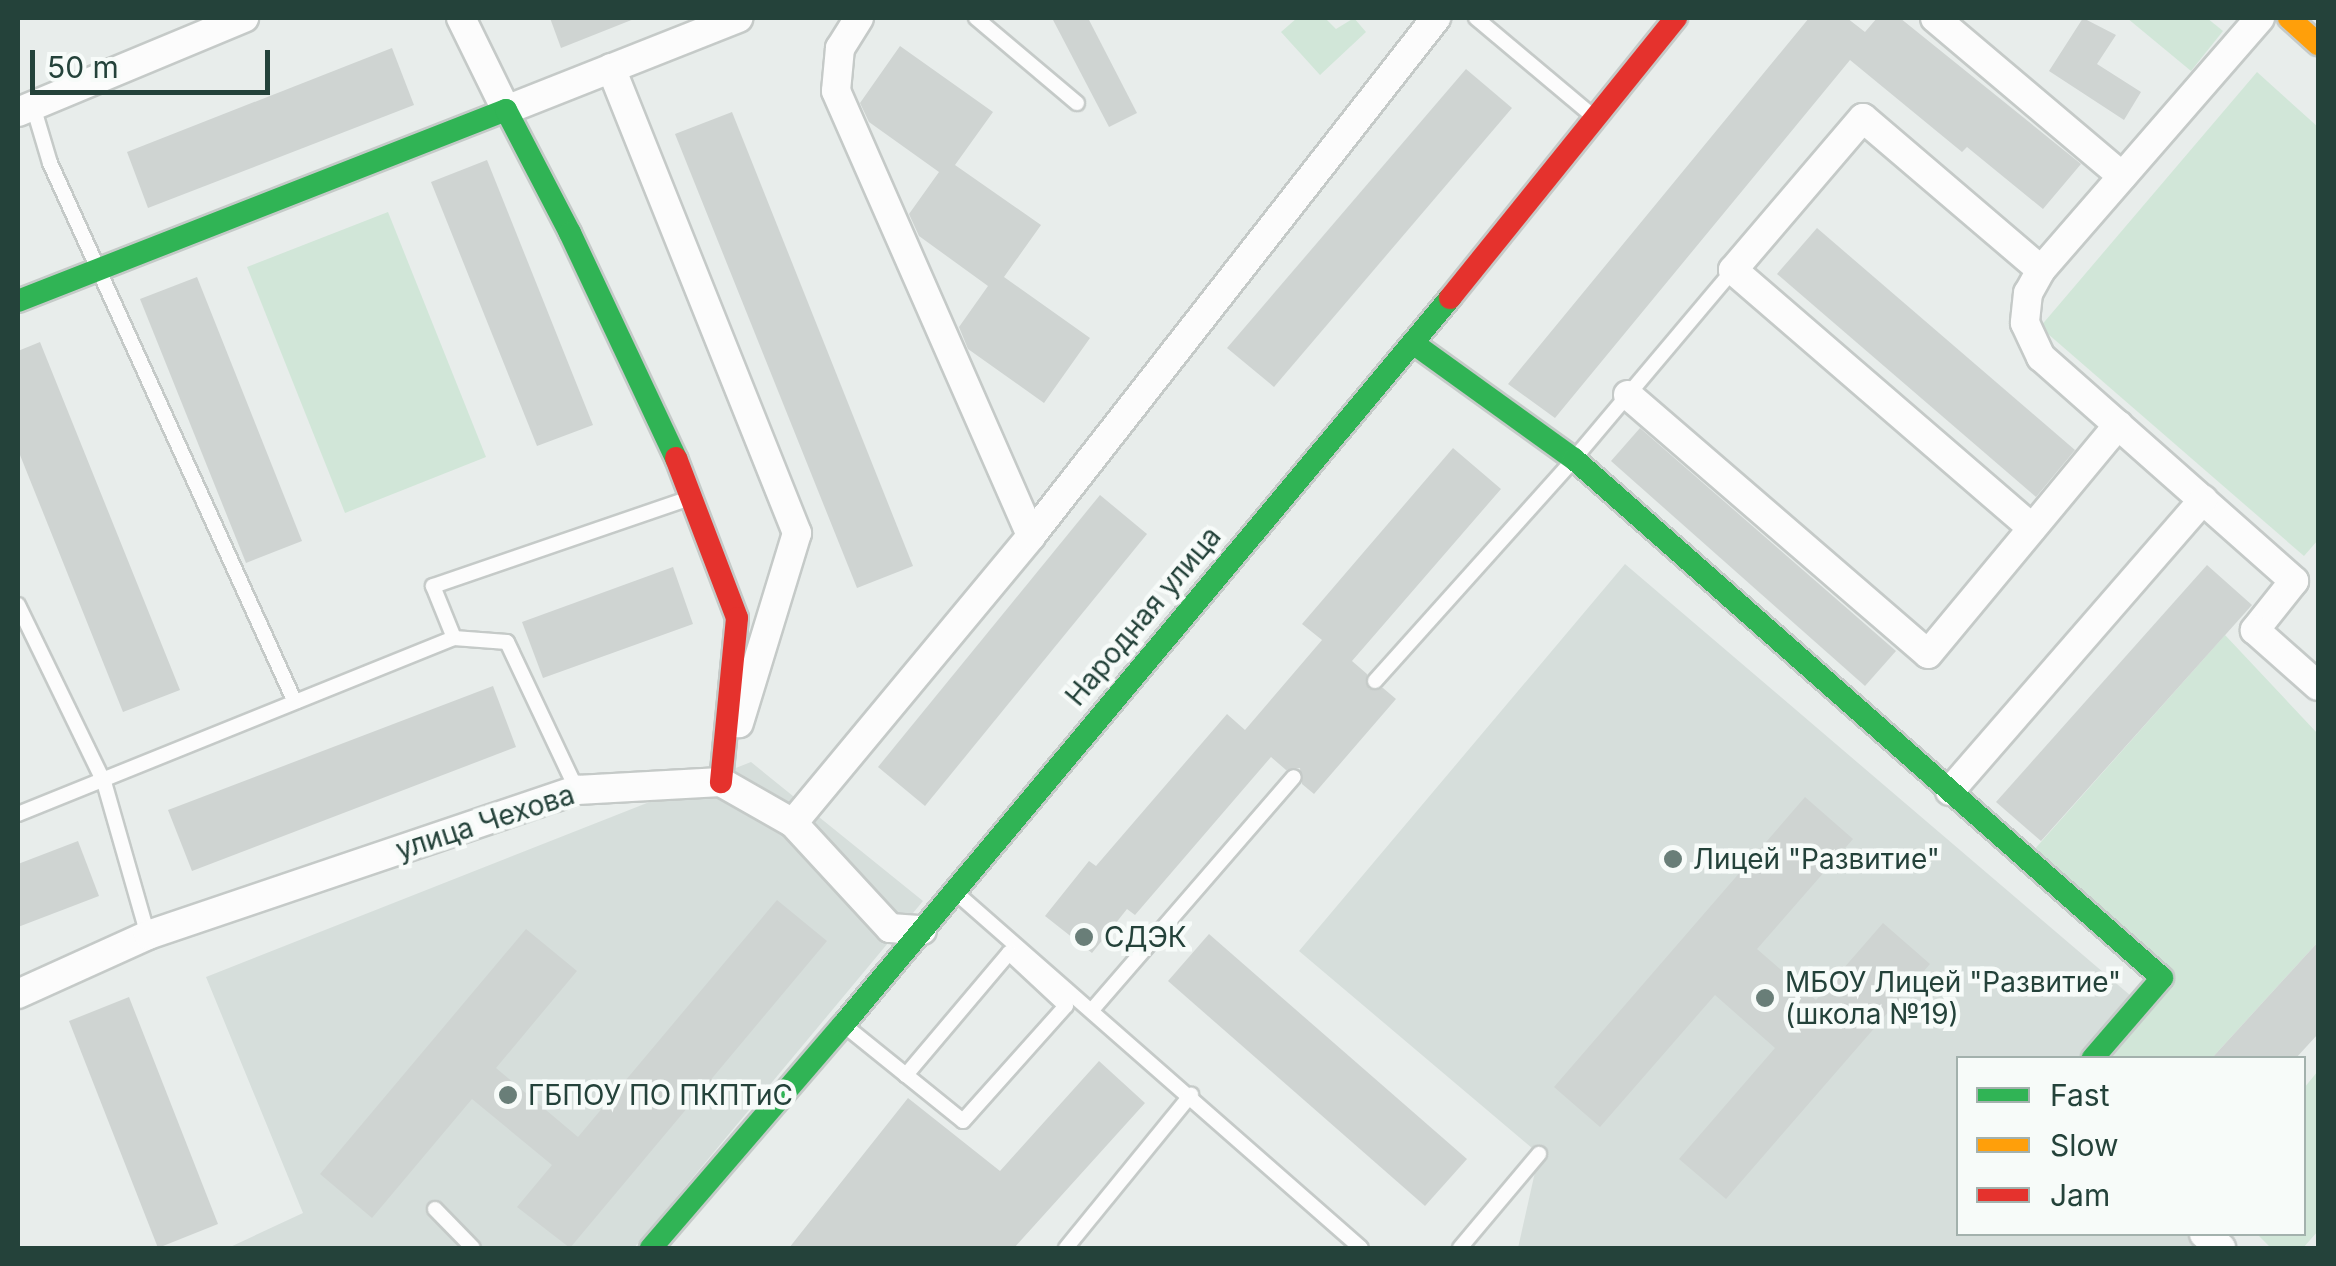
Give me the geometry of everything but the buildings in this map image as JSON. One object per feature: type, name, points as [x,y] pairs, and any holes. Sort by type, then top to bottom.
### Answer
[{"type":"street","points":[[26,109],[244,18]]},
{"type":"street","points":[[461,18],[570,232],[694,497],[737,618],[721,782]]},
{"type":"street","points":[[18,301],[738,18]]},
{"type":"street","points":[[859,18],[840,48],[836,91],[1030,536]]},
{"type":"street","points":[[793,823],[1030,536],[1436,18]]},
{"type":"street","name":"Народная улица","points":[[652,1248],[843,1025],[1334,431],[1413,343],[1676,18]]},
{"type":"street","points":[[1935,18],[2122,176]]},
{"type":"street","points":[[2260,18],[2040,270],[2028,294],[2024,323],[2041,357],[2294,581],[2255,630],[2318,686]]},
{"type":"street","points":[[2288,18],[2318,44]]},
{"type":"street","points":[[612,68],[797,533],[721,782]]},
{"type":"street","points":[[2032,528],[1733,270],[1863,118],[2040,270]]},
{"type":"street","points":[[1413,343],[1574,458],[2162,978],[2095,1056]]},
{"type":"street","points":[[1628,395],[1928,654],[2118,425]]},
{"type":"street","points":[[1950,790],[2203,500]]},
{"type":"street","points":[[721,782],[793,823],[890,928],[922,930]]},
{"type":"street","name":"улица Чехова","points":[[18,994],[148,934],[577,790],[721,782]]},
{"type":"lane","points":[[976,18],[1076,103]]},
{"type":"lane","points":[[1476,18],[1594,117]]},
{"type":"lane","points":[[26,109],[296,702]]},
{"type":"lane","points":[[1376,681],[1574,458],[1733,270]]},
{"type":"lane","points":[[454,638],[433,586],[694,497]]},
{"type":"lane","points":[[18,605],[104,782],[148,934]]},
{"type":"lane","points":[[18,814],[454,638],[508,642],[577,790]]},
{"type":"lane","points":[[1092,1010],[1294,777]]},
{"type":"lane","points":[[954,891],[1362,1248]]},
{"type":"lane","points":[[843,1025],[963,1121],[1066,1006],[1009,954],[906,1075]]},
{"type":"lane","points":[[1066,1248],[1191,1095]]},
{"type":"lane","points":[[1460,1248],[1539,1154]]},
{"type":"lane","points":[[435,1209],[473,1248]]},
{"type":"shaded area","name":"Лицей \"Развитие\"","points":[[1625,564],[2131,996],[2080,1056],[1956,1056],[1956,1236],[2192,1236],[2207,1248],[1518,1248],[1539,1154],[1299,951]]},
{"type":"shaded area","name":"ГБПОУ ПО ПКПТиС","points":[[751,762],[923,901],[634,1248],[228,1248],[303,1213],[206,977]]},
{"type":"green space","points":[[1297,18],[1325,18],[1336,29],[1354,18],[1366,32],[1320,75],[1281,32]]},
{"type":"green space","points":[[2127,18],[2207,18],[2223,31],[2191,71]]},
{"type":"green space","points":[[2257,72],[2318,127],[2318,540],[2304,556],[2040,327]]},
{"type":"green space","points":[[388,212],[486,457],[345,513],[247,267]]},
{"type":"green space","points":[[2225,635],[2318,734],[2318,942],[2214,1056],[2108,1056],[2174,977],[2033,851]]},
{"type":"green space","points":[[2318,1071],[2318,1231],[2303,1248],[2271,1248],[2259,1236],[2306,1236],[2306,1086]]},
{"type":"traffic: fast","points":[[18,301],[506,110],[570,233],[676,458]]},
{"type":"traffic: fast","points":[[651,1248],[843,1025],[1450,298]]},
{"type":"traffic: fast","points":[[1413,343],[1574,459],[2162,978],[2095,1056]]},
{"type":"traffic: slow","points":[[2289,18],[2318,44]]},
{"type":"traffic: jam","points":[[1450,298],[1676,18]]},
{"type":"traffic: jam","points":[[676,458],[737,618],[721,782]]},
{"type":"place","name":"Лицей \"Развитие\"","points":[[1673,859]]},
{"type":"place","name":"СДЭК","points":[[1084,937]]},
{"type":"place","name":"МБОУ Лицей \"Развитие\" (школа №19)","points":[[1765,998]]},
{"type":"place","name":"ГБПОУ ПО ПКПТиС","points":[[508,1095]]}]
